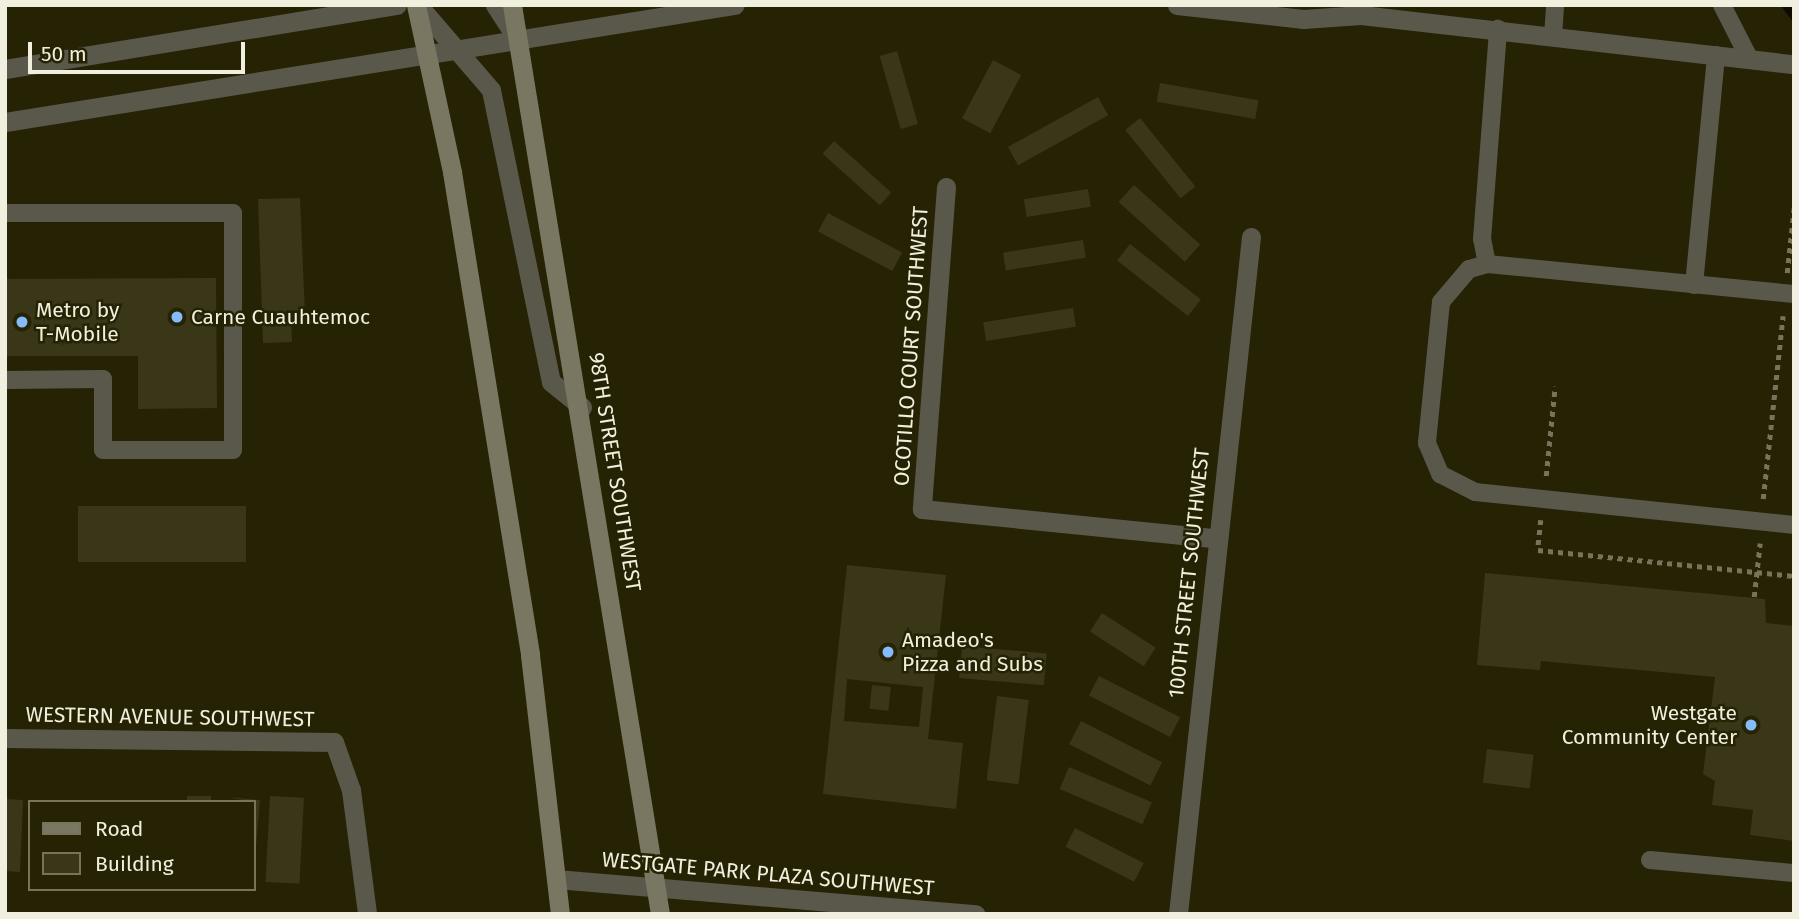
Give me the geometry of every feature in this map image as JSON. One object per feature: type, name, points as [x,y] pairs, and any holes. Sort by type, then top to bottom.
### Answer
[{"type":"main road","points":[[417,5],[452,172],[530,655],[560,914]]},
{"type":"main road","name":"98TH STREET SOUTHWEST","points":[[512,5],[582,407],[660,888],[660,914]]},
{"type":"street","points":[[5,69],[397,5]]},
{"type":"street","points":[[417,5],[491,90],[551,382],[582,407]]},
{"type":"street","points":[[495,5],[517,39]]},
{"type":"street","points":[[5,122],[735,5]]},
{"type":"street","points":[[1177,5],[1303,19],[1361,15],[1794,64]]},
{"type":"street","points":[[1340,5],[1361,15]]},
{"type":"street","name":"OCOTILLO COURT SOUTHWEST","points":[[946,187],[922,509],[1214,538]]},
{"type":"street","name":"100TH STREET SOUTHWEST","points":[[1178,914],[1214,538],[1251,237]]},
{"type":"street","name":"WESTERN AVENUE SOUTHWEST","points":[[5,738],[334,742],[351,790],[367,914]]},
{"type":"street","name":"WESTGATE PARK PLAZA SOUTHWEST","points":[[556,879],[976,914]]},
{"type":"lane","points":[[1553,36],[1555,5]]},
{"type":"lane","points":[[1721,5],[1755,59]]},
{"type":"lane","points":[[1487,264],[1482,239],[1498,29]]},
{"type":"lane","points":[[1694,285],[1716,55]]},
{"type":"lane","points":[[5,213],[233,213],[233,450],[103,450],[103,379],[5,380]]},
{"type":"lane","points":[[1790,294],[1487,264],[1457,279],[1441,302],[1427,443],[1440,474],[1475,492],[1794,525]]},
{"type":"lane","points":[[1650,860],[1794,873]]},
{"type":"path","points":[[1754,597],[1790,294],[1794,208]]},
{"type":"building","points":[[897,51],[918,124],[901,129],[880,56]]},
{"type":"building","points":[[993,60],[1021,75],[990,133],[962,118]]},
{"type":"building","points":[[1160,83],[1258,100],[1255,119],[1157,102]]},
{"type":"building","points":[[1098,97],[1108,115],[1018,165],[1008,147]]},
{"type":"building","points":[[1140,118],[1195,186],[1181,198],[1125,130]]},
{"type":"building","points":[[834,141],[891,193],[880,205],[823,154]]},
{"type":"building","points":[[1134,185],[1200,245],[1185,262],[1119,202]]},
{"type":"building","points":[[1088,189],[1091,207],[1027,217],[1024,199]]},
{"type":"building","points":[[300,198],[305,314],[291,314],[292,342],[263,343],[258,199]]},
{"type":"building","points":[[828,213],[902,252],[892,271],[818,232]]},
{"type":"building","points":[[1083,240],[1086,258],[1006,270],[1003,253]]},
{"type":"building","points":[[1130,244],[1201,299],[1188,316],[1117,261]]},
{"type":"building","points":[[216,278],[217,408],[138,409],[138,356],[5,356],[5,279]]},
{"type":"building","points":[[1073,308],[1076,327],[986,341],[983,322]]},
{"type":"building","points":[[78,506],[246,506],[246,562],[78,562]]},
{"type":"building","points":[[847,565],[946,575],[928,739],[963,743],[956,809],[823,794]],"holes":[[[847,679],[923,687],[919,727],[844,721]]]},
{"type":"building","points":[[1485,573],[1765,599],[1766,623],[1794,626],[1794,841],[1750,835],[1753,810],[1712,805],[1715,781],[1703,774],[1715,677],[1541,661],[1540,670],[1477,665]]},
{"type":"building","points":[[1102,613],[1156,648],[1144,666],[1090,631]]},
{"type":"building","points":[[962,646],[1047,653],[1044,685],[959,678]]},
{"type":"building","points":[[1099,676],[1180,717],[1170,737],[1089,696]]},
{"type":"building","points":[[872,685],[891,687],[888,711],[869,709]]},
{"type":"building","points":[[997,696],[1029,700],[1018,784],[987,780]]},
{"type":"building","points":[[1081,721],[1162,762],[1150,785],[1069,744]]},
{"type":"building","points":[[1487,749],[1534,755],[1530,788],[1483,783]]},
{"type":"building","points":[[1069,767],[1152,802],[1142,824],[1060,789]]},
{"type":"building","points":[[187,796],[211,796],[211,800],[187,800]]},
{"type":"building","points":[[270,796],[304,798],[299,884],[265,882]]},
{"type":"building","points":[[227,797],[260,800],[256,847],[256,800]]},
{"type":"building","points":[[5,799],[23,800],[20,872],[5,871]]},
{"type":"building","points":[[1075,828],[1144,863],[1134,882],[1065,847]]},
{"type":"waterway","points":[[1786,5],[1794,16]]},
{"type":"place","name":"Carne Cuauhtemoc","points":[[177,317]]},
{"type":"place","name":"Metro by T-Mobile","points":[[22,322]]},
{"type":"place","name":"Amadeo's Pizza and Subs","points":[[888,652]]},
{"type":"place","name":"Westgate Community Center","points":[[1751,725]]}]
